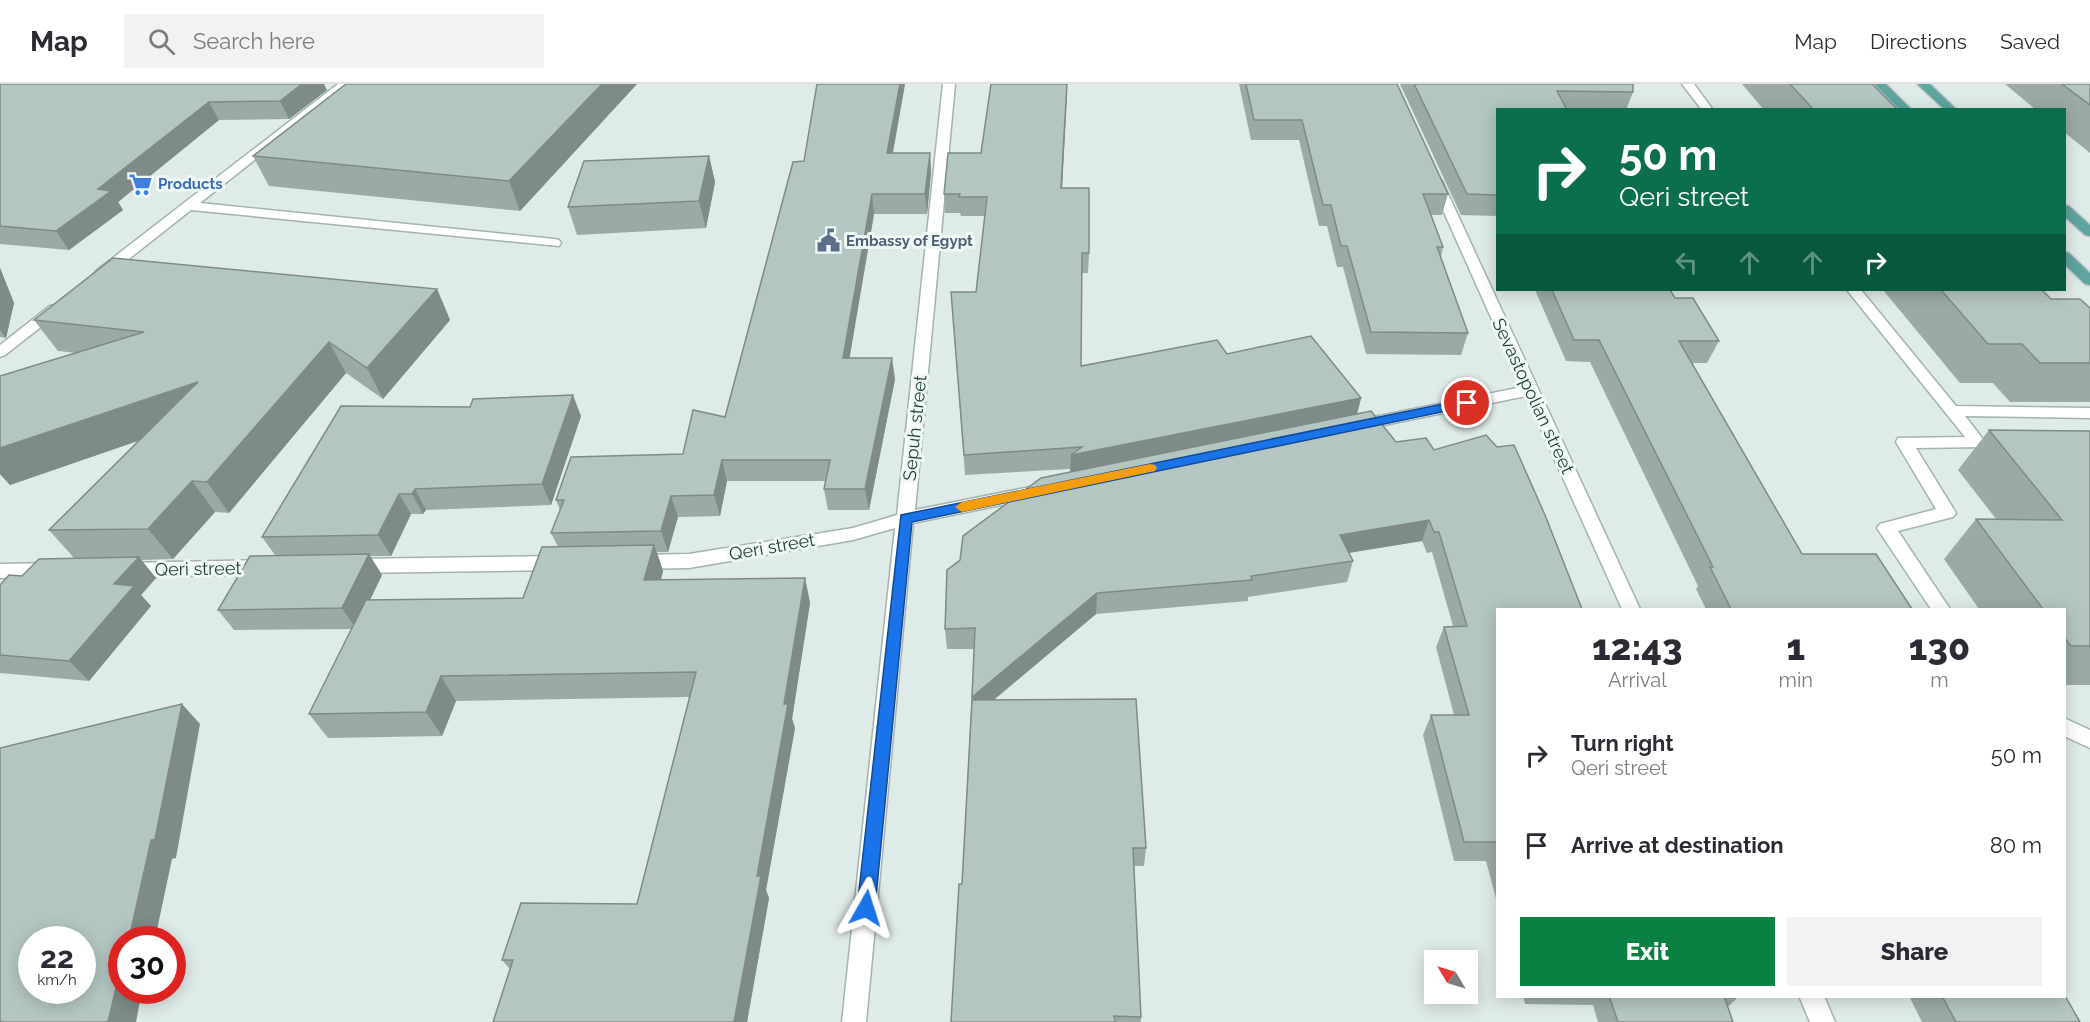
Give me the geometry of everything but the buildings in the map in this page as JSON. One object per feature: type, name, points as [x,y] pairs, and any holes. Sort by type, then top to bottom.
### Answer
[{"type":"main road","points":[[1880,84],[1905,108]]},
{"type":"main road","points":[[1923,84],[1950,108]]},
{"type":"main road","points":[[2066,210],[2090,232]]},
{"type":"main road","points":[[2066,258],[2090,280]]},
{"type":"street","points":[[89,283],[345,84]]},
{"type":"street","name":"Sepuh street","points":[[854,1022],[950,84]]},
{"type":"street","points":[[1688,84],[1706,108]]},
{"type":"street","name":"Sevastopolian street","points":[[1431,171],[1631,608]]},
{"type":"street","points":[[189,206],[554,243]]},
{"type":"street","points":[[1855,291],[1978,443],[1904,442],[1947,513],[1886,528],[1940,608]]},
{"type":"street","points":[[0,352],[62,304]]},
{"type":"street","points":[[1344,429],[1530,390]]},
{"type":"street","points":[[1952,411],[2090,413]]},
{"type":"street","name":"Qeri street","points":[[621,562],[690,561],[853,534],[906,518],[1056,488]]},
{"type":"street","points":[[333,566],[575,563]]},
{"type":"street","name":"Qeri street","points":[[101,570],[286,567]]},
{"type":"street","points":[[0,571],[67,570]]},
{"type":"street","points":[[2066,727],[2090,739]]},
{"type":"street","points":[[1812,998],[1824,1022]]},
{"type":"slow traffic","points":[[962,507],[1150,468]]},
{"type":"place","name":"Products","points":[[140,184]]},
{"type":"place","name":"Embassy of Egypt","points":[[828,241]]},
{"type":"route","points":[[866,908],[906,518],[1467,403]]}]
